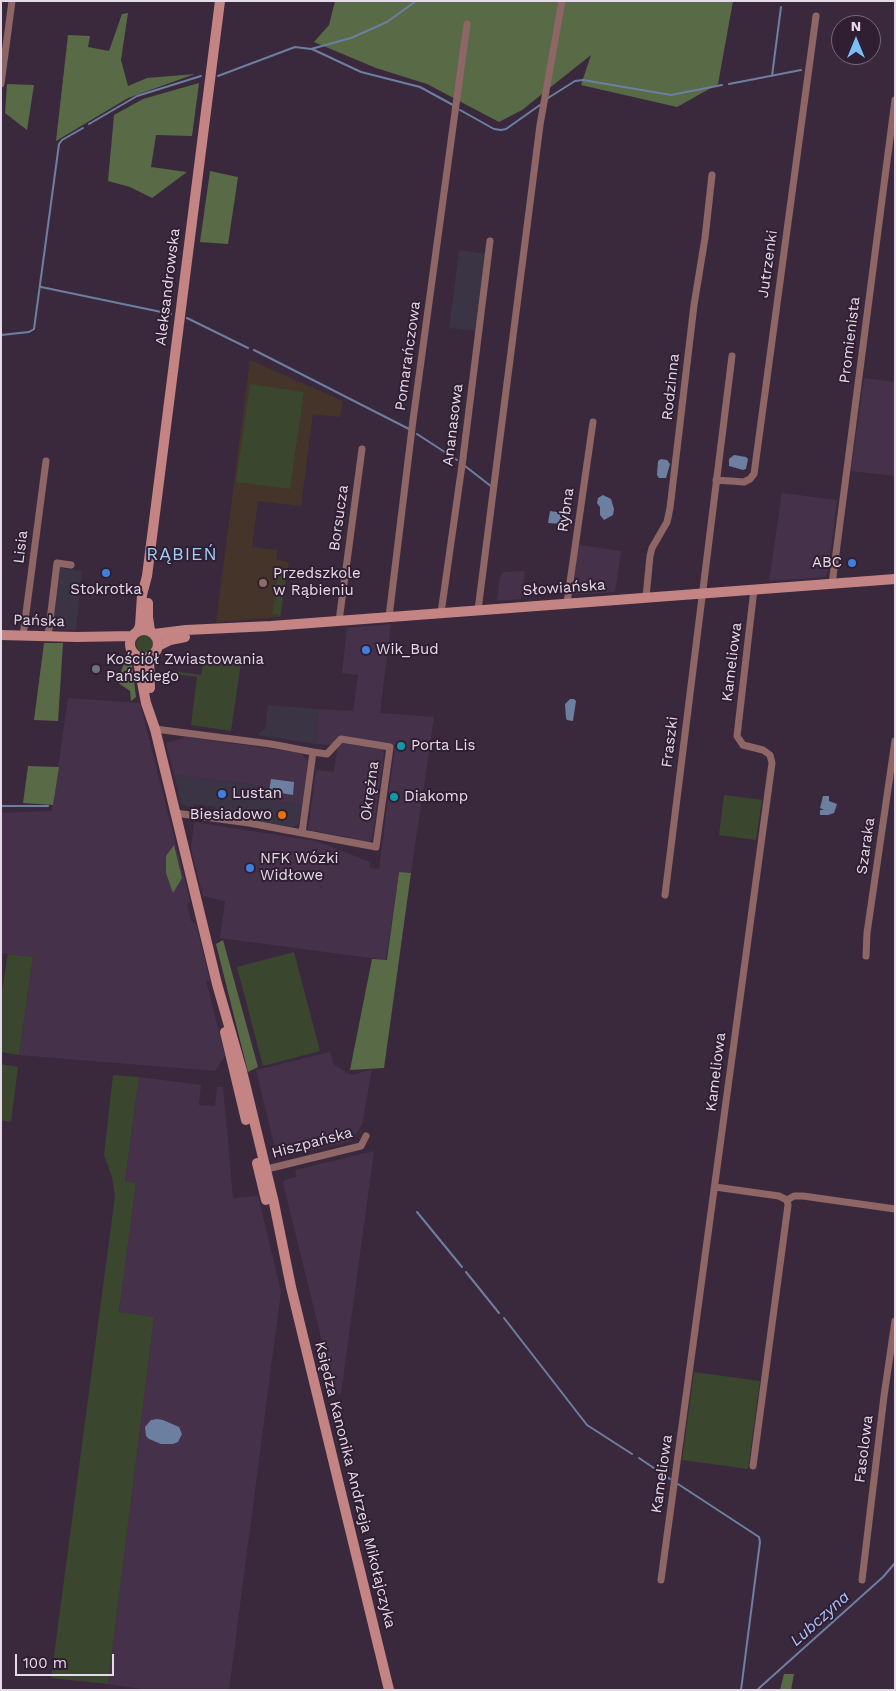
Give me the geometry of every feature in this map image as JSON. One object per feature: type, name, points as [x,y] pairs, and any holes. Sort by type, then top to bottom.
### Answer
[{"type":"main road","name":"Aleksandrowska","points":[[135,634],[140,626],[142,595],[147,576],[220,1]]},
{"type":"main road","name":"Aleksandrowska","points":[[147,576],[148,617],[152,633]]},
{"type":"main road","name":"Słowiańska","points":[[152,633],[339,621],[895,579]]},
{"type":"main road","name":"Słowiańska","points":[[158,646],[170,640],[235,628]]},
{"type":"main road","points":[[144,630],[152,633],[158,641],[155,654],[149,658],[137,656],[130,647],[135,634],[144,630]]},
{"type":"main road","name":"Pańska","points":[[1,635],[77,637],[135,634]]},
{"type":"main road","name":"Pańska","points":[[77,637],[130,647]]},
{"type":"main road","name":"Księdza Kanonika Andrzeja Mikołajczyka","points":[[137,656],[146,703],[155,729],[389,1690]]},
{"type":"main road","name":"Księdza Kanonika Andrzeja Mikołajczyka","points":[[149,658],[149,677],[155,729]]},
{"type":"street","points":[[1,84],[12,1]]},
{"type":"street","points":[[478,610],[540,125],[562,1]]},
{"type":"street","name":"Jutrzenki","points":[[716,480],[744,482],[754,474],[816,16]]},
{"type":"street","name":"Pomarańczowa","points":[[389,617],[466,24]]},
{"type":"street","name":"Promienista","points":[[832,584],[895,100]]},
{"type":"street","name":"Rodzinna","points":[[646,597],[652,548],[667,522],[670,508],[694,305],[705,238],[712,175]]},
{"type":"street","name":"Ananasowa","points":[[441,613],[463,458],[490,240]]},
{"type":"street","points":[[702,593],[732,356]]},
{"type":"street","name":"Rybna","points":[[567,603],[593,422]]},
{"type":"street","name":"Borsucza","points":[[339,621],[362,448]]},
{"type":"street","name":"Lisia","points":[[23,636],[46,461]]},
{"type":"street","points":[[48,636],[57,563],[71,565]]},
{"type":"street","name":"Kameliowa","points":[[661,1580],[772,763],[770,755],[762,750],[743,745],[737,736],[754,589]]},
{"type":"street","name":"Fraszki","points":[[665,895],[702,593]]},
{"type":"street","name":"Okrężna","points":[[155,729],[271,744],[327,754],[341,739],[390,747],[376,847],[249,823],[175,813]]},
{"type":"street","name":"Szaraka","points":[[866,956],[867,933],[895,742]]},
{"type":"street","points":[[302,833],[313,752]]},
{"type":"street","name":"Hiszpańska","points":[[262,1170],[361,1146],[366,1136]]},
{"type":"street","points":[[714,1188],[779,1196],[787,1200]]},
{"type":"street","points":[[787,1200],[794,1196],[803,1196],[895,1209]]},
{"type":"street","points":[[753,1466],[788,1205],[787,1200]]},
{"type":"street","name":"Fasolowa","points":[[862,1580],[882,1406],[895,1321]]},
{"type":"shaded area","points":[[459,250],[487,254],[477,331],[449,328]]},
{"type":"shaded area","points":[[250,360],[343,401],[340,417],[313,414],[301,506],[258,501],[252,547],[277,550],[277,560],[289,562],[281,617],[216,622]]},
{"type":"shaded area","points":[[864,378],[895,382],[895,476],[851,471]]},
{"type":"shaded area","points":[[782,493],[837,500],[828,572],[825,577],[769,581]]},
{"type":"shaded area","points":[[579,545],[621,551],[615,592],[572,595]]},
{"type":"shaded area","points":[[60,568],[82,571],[76,630],[52,629]]},
{"type":"shaded area","points":[[525,571],[521,599],[497,601],[500,576],[503,572]]},
{"type":"shaded area","points":[[391,624],[380,713],[434,717],[411,873],[399,872],[386,960],[220,938],[225,901],[203,896],[191,849],[194,822],[316,841],[370,862],[370,868],[379,869],[395,745],[340,736],[331,745],[316,744],[318,709],[353,711],[358,675],[342,673],[347,628]]},
{"type":"shaded area","points":[[68,698],[140,703],[190,901],[187,905],[191,921],[196,924],[210,981],[206,981],[225,1056],[215,1071],[19,1055],[33,957],[1,953],[1,813],[52,811]]},
{"type":"shaded area","points":[[268,705],[318,709],[316,744],[257,735],[265,729]]},
{"type":"shaded area","points":[[186,737],[301,753],[308,761],[302,805],[265,799],[266,789],[250,784],[174,775],[166,743]]},
{"type":"shaded area","points":[[342,743],[382,749],[384,753],[372,839],[369,843],[308,830],[316,770],[334,772],[338,745]]},
{"type":"shaded area","name":"Lustan","points":[[174,775],[250,784],[267,789],[266,799],[302,805],[299,824],[293,827],[261,822],[259,818],[214,813],[215,807],[194,804],[193,808],[181,804]]},
{"type":"shaded area","points":[[330,1052],[334,1065],[352,1075],[372,1069],[362,1125],[351,1141],[292,1155],[274,1144],[256,1070]]},
{"type":"shaded area","points":[[139,1077],[201,1085],[199,1105],[215,1106],[217,1087],[223,1087],[233,1198],[258,1196],[281,1291],[229,1690],[149,1690],[108,1684],[154,1317],[119,1312],[136,1183],[125,1182]]},
{"type":"shaded area","points":[[374,1151],[341,1394],[335,1394],[283,1183],[285,1180],[297,1177],[295,1170]]},
{"type":"green space","points":[[335,1],[733,1],[718,84],[677,107],[581,85],[591,55],[522,110],[499,122],[427,84],[376,68],[314,42],[329,25]]},
{"type":"green space","points":[[128,13],[121,60],[128,86],[147,78],[195,74],[128,98],[56,141],[68,35],[90,36],[88,47],[109,51],[122,14]]},
{"type":"green space","points":[[199,83],[192,136],[156,135],[151,167],[187,172],[152,198],[130,187],[108,181],[114,115],[143,99]]},
{"type":"green space","points":[[7,84],[34,85],[27,130],[5,113]]},
{"type":"green space","points":[[210,171],[238,177],[228,244],[200,242]]},
{"type":"green space","points":[[250,384],[304,392],[290,489],[236,482]]},
{"type":"green space","points":[[279,572],[286,573],[280,615],[272,614]]},
{"type":"green space","points":[[141,635],[149,635],[154,640],[152,651],[141,653],[136,648],[136,640]]},
{"type":"green space","points":[[44,643],[63,643],[58,721],[34,720]]},
{"type":"green space","points":[[242,656],[231,731],[191,725],[197,677],[174,674],[174,671],[201,675],[204,657]]},
{"type":"green space","points":[[126,658],[132,665],[136,697],[131,701],[130,691],[117,682]]},
{"type":"green space","points":[[28,766],[59,767],[53,805],[23,803]]},
{"type":"green space","points":[[724,795],[762,800],[756,840],[719,835]]},
{"type":"green space","points":[[174,845],[182,878],[173,893],[166,873],[166,856]]},
{"type":"green space","points":[[399,872],[411,873],[384,1068],[350,1070],[372,959],[387,960]]},
{"type":"green space","points":[[223,940],[258,1067],[248,1072],[216,944]]},
{"type":"green space","points":[[294,952],[320,1051],[263,1066],[237,967]]},
{"type":"green space","points":[[8,954],[33,957],[19,1055],[1,1052],[1,997]]},
{"type":"green space","points":[[1,1064],[18,1067],[11,1122],[1,1120]]},
{"type":"green space","points":[[113,1075],[139,1077],[125,1181],[136,1183],[119,1312],[154,1317],[108,1684],[51,1678],[115,1196],[112,1177],[104,1155]]},
{"type":"green space","points":[[694,1372],[760,1381],[748,1469],[682,1460]]},
{"type":"green space","points":[[784,1674],[794,1674],[791,1690],[780,1690]]},
{"type":"water","points":[[734,455],[748,459],[746,469],[743,470],[729,466],[729,459]]},
{"type":"water","points":[[661,459],[667,460],[670,464],[666,478],[659,478],[657,475],[658,461]]},
{"type":"water","points":[[603,495],[611,499],[614,509],[613,515],[604,520],[600,515],[600,507],[597,503],[598,498]]},
{"type":"water","points":[[550,511],[563,513],[562,524],[548,523]]},
{"type":"water","points":[[570,699],[576,701],[573,721],[566,718],[565,704]]},
{"type":"water","points":[[271,779],[294,782],[293,795],[269,791]]},
{"type":"water","points":[[823,796],[829,796],[829,801],[837,804],[834,813],[820,815],[820,810],[824,810],[820,808]]},
{"type":"water","points":[[157,1419],[179,1427],[182,1434],[178,1442],[161,1444],[146,1436],[145,1427],[151,1420]]},
{"type":"waterway","points":[[218,76],[295,47],[311,49],[351,38],[387,22],[416,1]]},
{"type":"waterway","points":[[772,76],[781,7]]},
{"type":"waterway","points":[[312,49],[361,72],[420,87],[453,105]]},
{"type":"waterway","points":[[729,84],[801,70]]},
{"type":"waterway","points":[[89,124],[137,96],[201,76]]},
{"type":"waterway","points":[[548,98],[575,81],[583,80],[671,95],[722,85]]},
{"type":"waterway","points":[[460,110],[494,129],[501,130],[506,129],[540,105]]},
{"type":"waterway","points":[[1,335],[29,332],[34,329],[59,144],[62,140],[83,128]]},
{"type":"waterway","points":[[41,287],[171,314]]},
{"type":"waterway","points":[[187,318],[248,348]]},
{"type":"waterway","points":[[254,350],[409,429]]},
{"type":"waterway","points":[[417,434],[457,460]]},
{"type":"waterway","points":[[465,466],[492,487]]},
{"type":"waterway","points":[[1,806],[48,806]]},
{"type":"waterway","points":[[417,1212],[462,1267]]},
{"type":"waterway","points":[[466,1272],[499,1313]]},
{"type":"waterway","points":[[504,1318],[587,1425],[632,1454]]},
{"type":"waterway","points":[[639,1458],[670,1479]]},
{"type":"waterway","points":[[678,1484],[759,1537],[760,1542],[741,1690]]},
{"type":"waterway","name":"Lubczyna","points":[[757,1690],[883,1577],[895,1563]]},
{"type":"place","name":"ABC","points":[[852,563]]},
{"type":"place","name":"Stokrotka","points":[[106,573]]},
{"type":"place","name":"Przedszkole w Rąbieniu","points":[[263,583]]},
{"type":"place","name":"Wik_Bud","points":[[366,650]]},
{"type":"place","name":"Kościół Zwiastowania Pańskiego","points":[[96,669]]},
{"type":"place","name":"Porta Lis","points":[[401,746]]},
{"type":"place","name":"Lustan","points":[[222,794]]},
{"type":"place","name":"Diakomp","points":[[394,797]]},
{"type":"place","name":"Biesiadowo","points":[[282,815]]},
{"type":"place","name":"NFK Wózki Widłowe","points":[[250,868]]},
{"type":"district","name":"RĄBIEŃ","points":[[182,555]]}]
